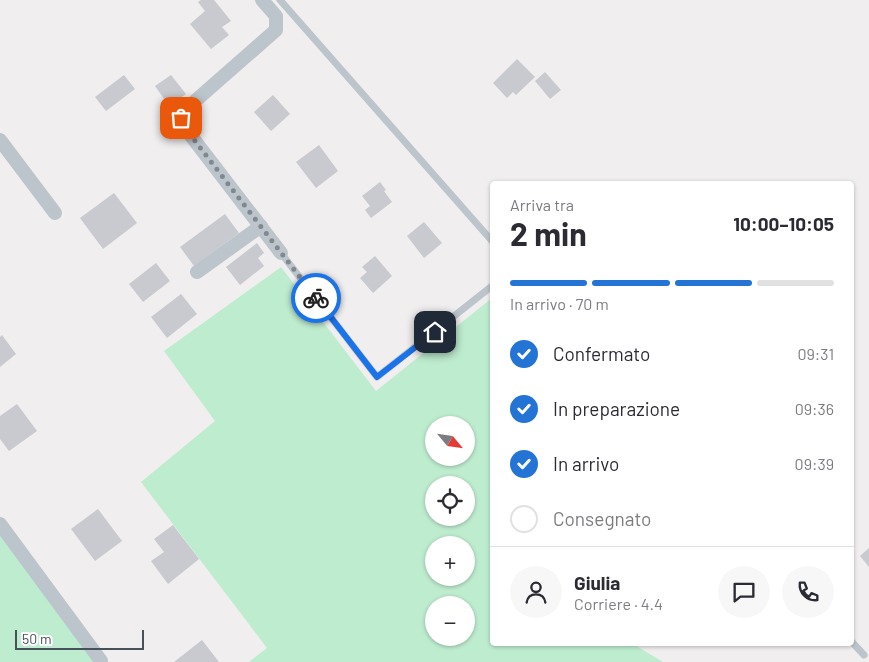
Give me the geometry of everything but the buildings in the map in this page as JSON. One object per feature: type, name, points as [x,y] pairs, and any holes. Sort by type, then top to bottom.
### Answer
[{"type":"street","points":[[262,0],[276,16],[276,30],[186,109],[181,118],[185,128],[281,253]]},
{"type":"street","points":[[0,140],[55,213]]},
{"type":"street","points":[[196,272],[260,226]]},
{"type":"street","points":[[0,524],[101,661]]},
{"type":"lane","points":[[280,0],[490,239]]},
{"type":"lane","points":[[281,253],[377,377],[490,288]]},
{"type":"lane","points":[[854,644],[864,655]]},
{"type":"green space","points":[[281,267],[376,391],[490,300],[490,646],[636,646],[663,662],[249,662],[267,648],[141,482],[215,421],[164,351]]},
{"type":"green space","points":[[0,534],[94,662],[0,662]]},
{"type":"way so far","points":[[181,118],[185,128],[316,298]]},
{"type":"route","points":[[316,298],[377,377],[435,332]]}]
